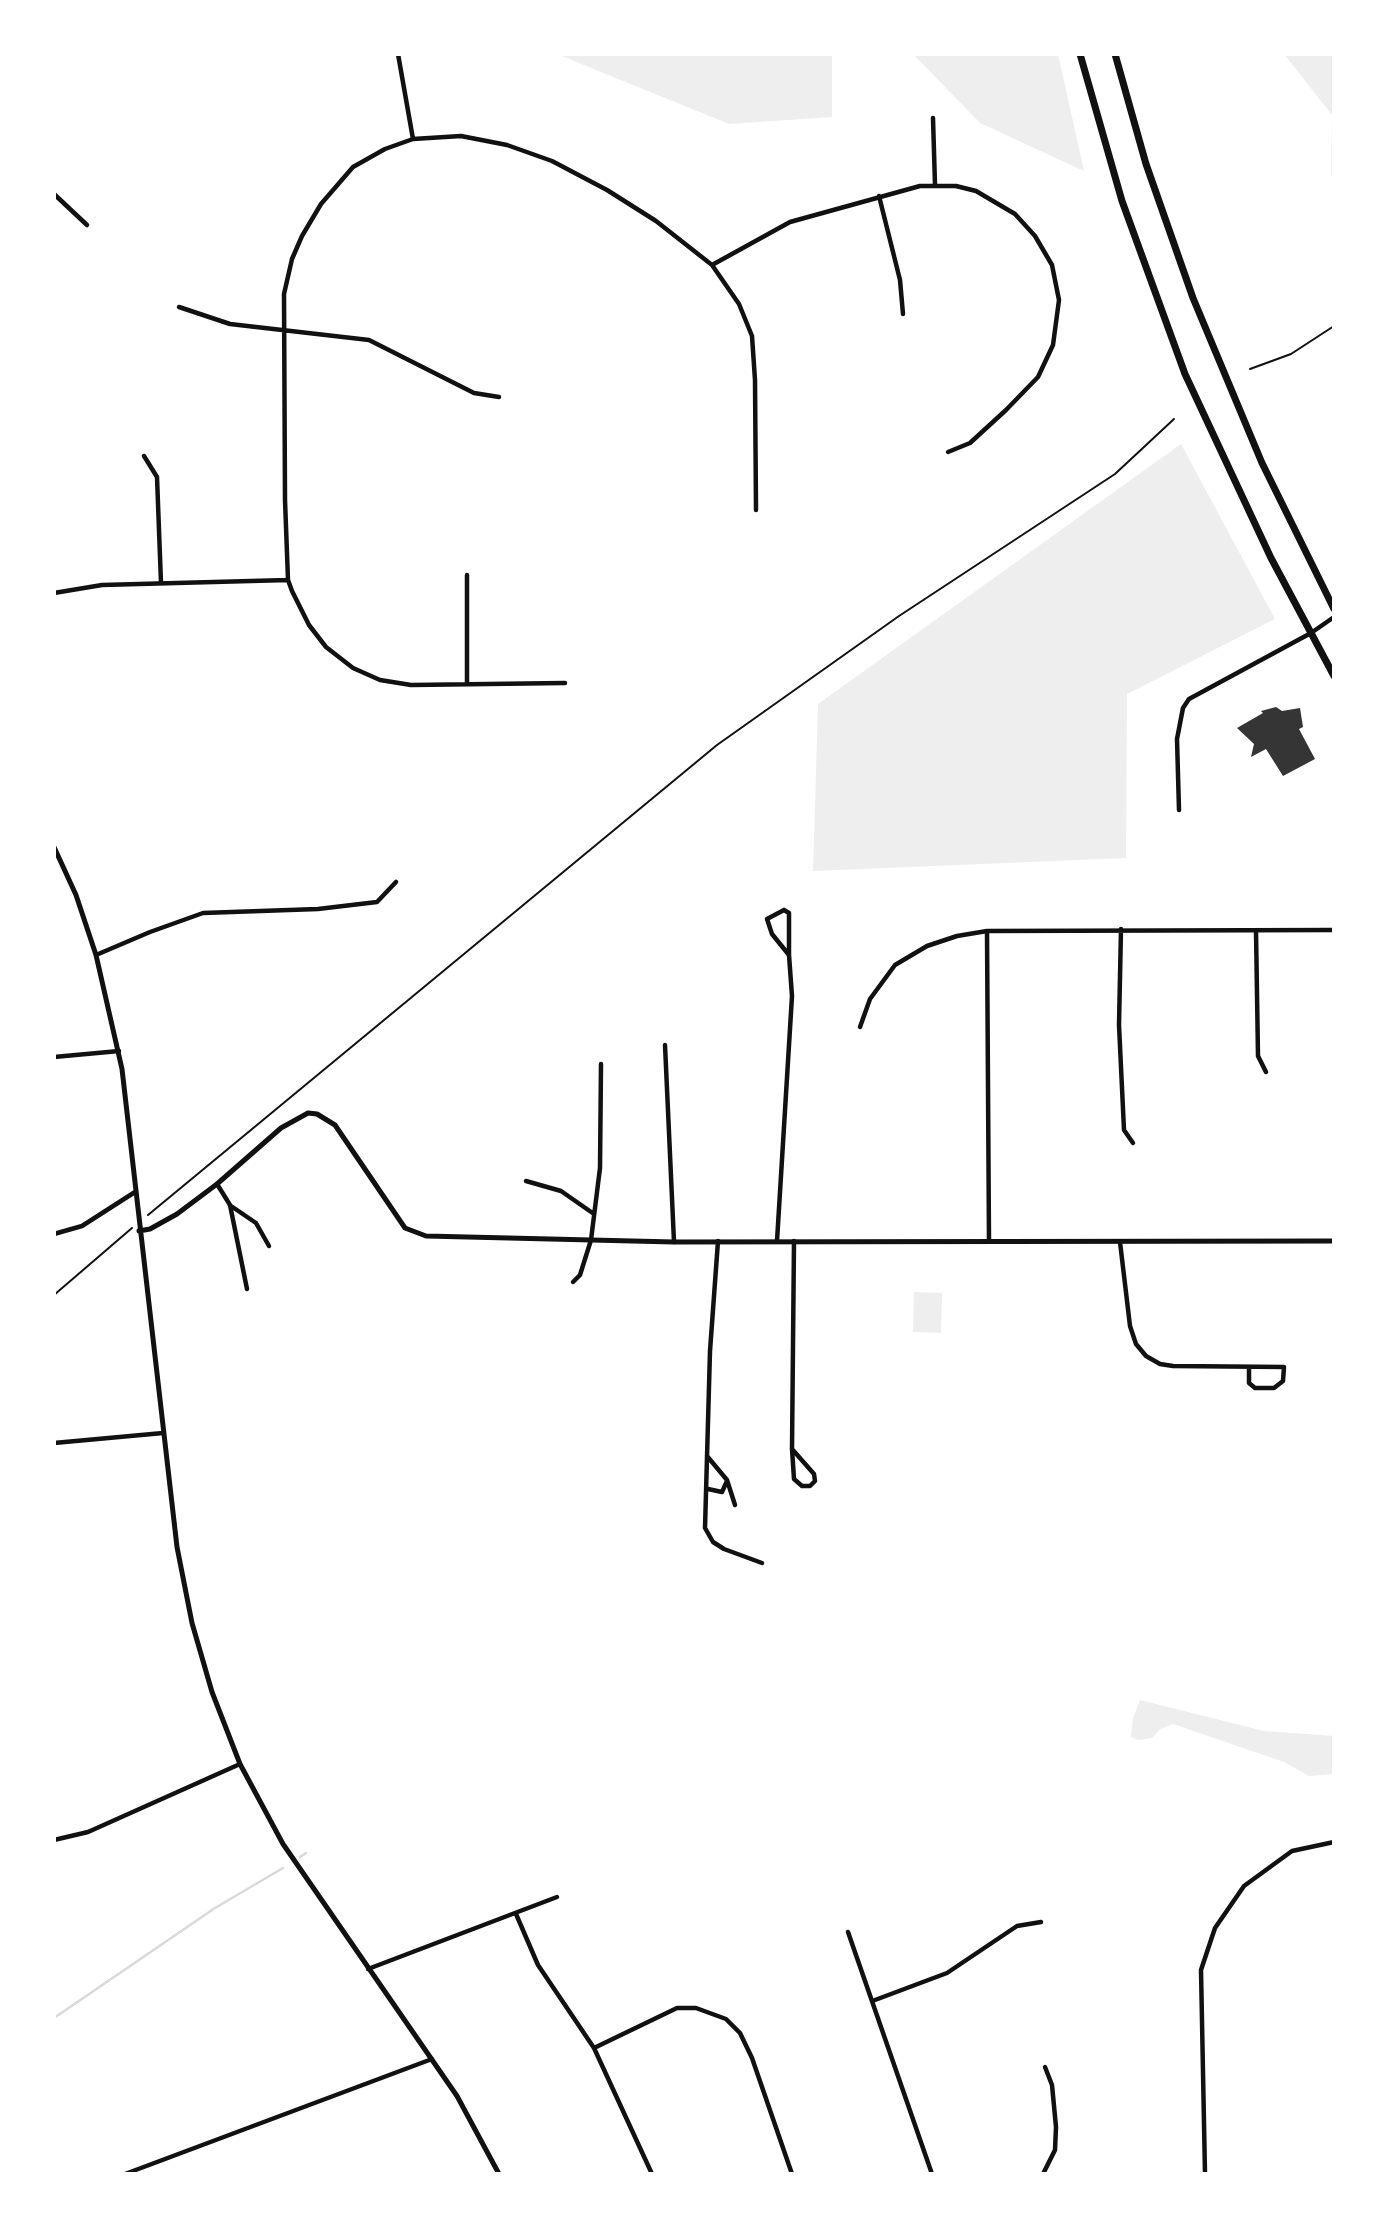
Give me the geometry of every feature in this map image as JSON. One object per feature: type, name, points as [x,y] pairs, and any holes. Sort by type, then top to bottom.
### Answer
[{"type":"main road","points":[[1080,54],[1122,201],[1185,374],[1271,558],[1334,676]]},
{"type":"main road","points":[[1116,55],[1160,205],[1212,347],[1286,517],[1334,608]]},
{"type":"street","points":[[398,54],[413,139]]},
{"type":"street","points":[[933,118],[935,185]]},
{"type":"street","points":[[565,683],[394,683],[353,668],[314,633],[288,580],[282,328],[284,294],[292,259],[321,204],[353,167],[385,149],[413,139],[472,137],[541,157],[624,201],[712,265],[739,304],[752,336],[756,510]]},
{"type":"street","points":[[712,265],[781,225],[879,196],[935,185],[967,188],[987,195],[1021,219],[1049,258],[1059,300],[1053,345],[1038,377],[976,439],[947,452]]},
{"type":"street","points":[[54,194],[87,225]]},
{"type":"street","points":[[879,196],[900,280],[903,314]]},
{"type":"street","points":[[179,307],[219,322],[369,340],[474,393],[499,397]]},
{"type":"street","points":[[144,456],[157,477],[161,583]]},
{"type":"street","points":[[467,575],[467,684]]},
{"type":"street","points":[[54,593],[102,585],[288,580]]},
{"type":"street","points":[[1179,810],[1177,738],[1183,708],[1189,699],[1311,633],[1334,617]]},
{"type":"street","points":[[54,847],[76,894],[96,955],[119,1051],[177,1547],[192,1623],[212,1692],[240,1764],[298,1870],[433,2059],[471,2119],[499,2174]]},
{"type":"street","points":[[96,955],[203,913],[317,909],[377,902],[396,882]]},
{"type":"street","points":[[777,1241],[793,996],[789,913],[775,912],[767,919],[772,934],[789,955]]},
{"type":"street","points":[[1121,929],[1119,1025],[1124,1130],[1133,1143]]},
{"type":"street","points":[[860,1027],[870,999],[895,965],[927,946],[987,932],[1121,929],[1334,930]]},
{"type":"street","points":[[1256,931],[1258,1056],[1266,1072]]},
{"type":"street","points":[[987,932],[989,1241]]},
{"type":"street","points":[[665,1045],[674,1241]]},
{"type":"street","points":[[54,1057],[119,1051]]},
{"type":"street","points":[[573,1282],[580,1275],[591,1240],[600,1168],[601,1064]]},
{"type":"street","points":[[139,1231],[161,1224],[218,1184],[292,1121],[308,1113],[317,1114],[335,1125],[405,1228],[414,1233],[466,1240],[1334,1241]]},
{"type":"street","points":[[526,1181],[561,1192],[594,1214]]},
{"type":"street","points":[[218,1184],[230,1205],[247,1289]]},
{"type":"street","points":[[54,1234],[82,1226],[135,1192]]},
{"type":"street","points":[[230,1205],[256,1223],[269,1246]]},
{"type":"street","points":[[718,1241],[710,1351],[705,1528],[713,1542],[741,1557],[762,1563]]},
{"type":"street","points":[[792,1450],[814,1474],[815,1481],[810,1486],[802,1486],[794,1479],[792,1450],[794,1241]]},
{"type":"street","points":[[1120,1242],[1130,1326],[1136,1344],[1146,1356],[1160,1364],[1173,1366],[1284,1367],[1283,1381],[1274,1388],[1255,1388],[1249,1383],[1249,1367]]},
{"type":"street","points":[[54,1443],[163,1433]]},
{"type":"street","points":[[707,1456],[727,1480],[735,1506]]},
{"type":"street","points":[[708,1489],[722,1492],[727,1480]]},
{"type":"street","points":[[54,1840],[88,1832],[240,1764]]},
{"type":"street","points":[[1205,2174],[1202,1970],[1215,1928],[1244,1886],[1292,1851],[1334,1842]]},
{"type":"street","points":[[368,1969],[557,1897]]},
{"type":"street","points":[[516,1914],[538,1965],[594,2048],[652,2174]]},
{"type":"street","points":[[875,2000],[947,1973],[1017,1926],[1041,1922]]},
{"type":"street","points":[[848,1932],[875,2000],[932,2174]]},
{"type":"street","points":[[594,2048],[677,2008],[696,2008],[726,2019],[740,2033],[752,2058],[792,2174]]},
{"type":"street","points":[[125,2174],[433,2059]]},
{"type":"street","points":[[1043,2174],[1055,2150],[1056,2127],[1052,2085],[1045,2067]]},
{"type":"path","points":[[1250,369],[1291,354],[1334,326]]},
{"type":"path","points":[[169,1198],[699,759],[893,620],[1115,474],[1174,419]]},
{"type":"path","points":[[54,1295],[116,1241]]},
{"type":"shaded area","points":[[557,54],[832,54],[832,117],[729,124]]},
{"type":"shaded area","points":[[913,54],[1058,54],[1084,171],[980,123]]},
{"type":"shaded area","points":[[1284,54],[1334,54],[1334,180],[1331,176],[1332,115]]},
{"type":"shaded area","points":[[1181,444],[1275,619],[1127,694],[1126,858],[813,871],[818,704]]},
{"type":"shaded area","points":[[914,1292],[942,1293],[941,1333],[913,1332]]},
{"type":"shaded area","points":[[1140,1700],[1264,1731],[1334,1736],[1334,1774],[1309,1776],[1284,1762],[1173,1724],[1160,1729],[1152,1738],[1139,1740],[1131,1737],[1133,1718]]},
{"type":"building","points":[[1276,707],[1282,711],[1300,708],[1303,727],[1299,729],[1315,759],[1283,776],[1266,749],[1251,757],[1254,744],[1237,728],[1263,713],[1261,711]]},
{"type":"waterway","points":[[300,1857],[306,1853]]},
{"type":"waterway","points":[[54,2018],[215,1908],[283,1868]]}]
